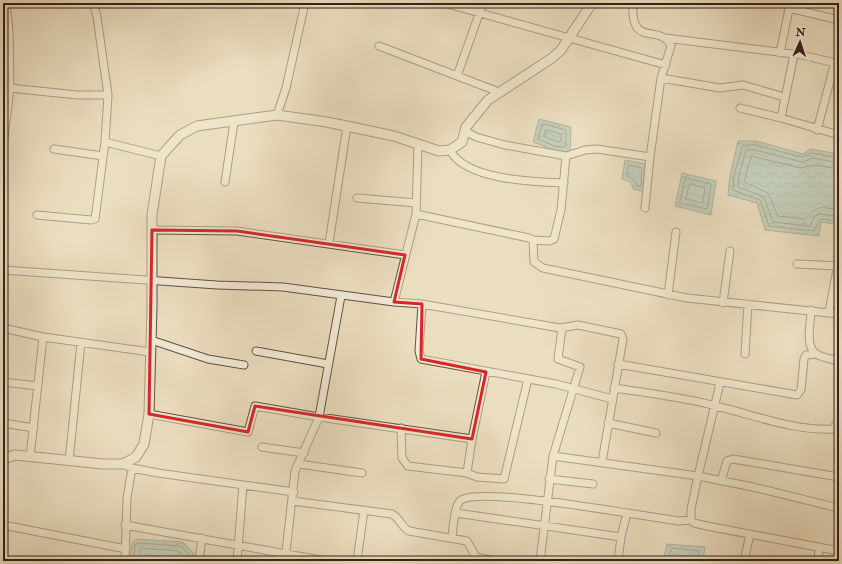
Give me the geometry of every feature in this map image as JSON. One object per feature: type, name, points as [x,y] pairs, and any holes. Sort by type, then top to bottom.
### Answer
[{"type":"street","points":[[3,147],[7,83],[6,3]]},
{"type":"street","points":[[277,115],[286,88],[305,3]]},
{"type":"street","points":[[444,3],[666,65]]},
{"type":"street","points":[[457,76],[483,3]]},
{"type":"street","points":[[125,561],[128,466],[144,444],[149,414],[152,215],[161,156],[180,135],[197,126],[277,115],[347,126],[394,136],[439,151],[450,150],[462,142],[465,132],[488,100],[498,92],[552,58],[561,50],[592,3]]},
{"type":"street","points":[[633,3],[633,20],[635,26],[641,31],[665,38],[794,55],[837,63],[817,130]]},
{"type":"street","points":[[37,215],[91,220],[95,219],[105,142],[108,95],[97,17],[93,4]]},
{"type":"street","points":[[780,53],[790,5],[839,20]]},
{"type":"street","points":[[645,208],[650,157],[661,78],[671,46],[665,38]]},
{"type":"street","points":[[379,46],[498,92]]},
{"type":"street","points":[[781,118],[784,97],[794,55]]},
{"type":"street","points":[[661,78],[720,88],[742,84],[784,97]]},
{"type":"street","points":[[7,83],[77,95],[108,95]]},
{"type":"street","points":[[740,108],[781,118],[839,136]]},
{"type":"street","points":[[225,182],[234,122]]},
{"type":"street","points":[[329,243],[347,126]]},
{"type":"street","points":[[465,132],[476,137],[505,145],[566,156],[585,150],[597,149],[650,157]]},
{"type":"street","points":[[105,142],[161,156]]},
{"type":"street","points":[[394,302],[416,214],[418,144]]},
{"type":"street","points":[[54,149],[103,156]]},
{"type":"street","points":[[450,150],[453,157],[459,162],[484,172],[520,181],[564,183]]},
{"type":"street","points":[[416,214],[533,240],[549,241],[554,239],[561,210],[566,156]]},
{"type":"street","points":[[357,198],[416,203]]},
{"type":"street","points":[[152,230],[238,231],[405,255]]},
{"type":"street","points":[[668,294],[676,232]]},
{"type":"street","points":[[533,240],[533,258],[539,267],[668,294],[723,303],[748,304],[839,314]]},
{"type":"street","points":[[723,303],[730,251]]},
{"type":"street","points":[[797,264],[838,264],[829,312]]},
{"type":"street","points":[[3,270],[217,285],[283,287],[341,296],[422,304],[562,328],[578,325],[621,334],[623,339],[602,462]]},
{"type":"street","points":[[286,558],[296,471],[318,417],[341,296]]},
{"type":"street","points":[[422,304],[419,351],[420,359],[572,388],[612,399]]},
{"type":"street","points":[[745,354],[748,304]]},
{"type":"street","points":[[811,310],[810,337],[812,349],[815,354]]},
{"type":"street","points":[[3,328],[43,337],[150,352]]},
{"type":"street","points":[[540,561],[546,525],[549,479],[553,456],[572,388],[580,367],[558,359],[562,328]]},
{"type":"street","points":[[30,457],[43,337]]},
{"type":"street","points":[[151,340],[208,359],[244,365]]},
{"type":"street","points":[[69,461],[80,343]]},
{"type":"street","points":[[256,351],[328,364]]},
{"type":"street","points":[[618,364],[797,396],[801,390],[805,357],[815,354],[839,361]]},
{"type":"street","points":[[467,473],[472,439],[486,372]]},
{"type":"street","points":[[401,428],[402,458],[408,466],[467,473],[477,477],[504,479],[528,379]]},
{"type":"street","points":[[3,382],[38,386]]},
{"type":"street","points":[[692,520],[692,509],[698,476],[720,383]]},
{"type":"street","points":[[614,388],[715,406],[770,420],[824,430],[833,429],[837,426],[839,420]]},
{"type":"street","points":[[149,414],[248,432],[255,406],[318,417],[472,439]]},
{"type":"street","points":[[3,423],[34,428]]},
{"type":"street","points":[[608,423],[656,434]]},
{"type":"street","points":[[262,447],[304,453]]},
{"type":"street","points":[[3,459],[15,456],[128,466],[294,492]]},
{"type":"street","points":[[553,456],[698,476],[834,507]]},
{"type":"street","points":[[721,481],[727,461],[733,459],[839,477]]},
{"type":"street","points":[[299,464],[362,473]]},
{"type":"street","points":[[549,479],[593,484]]},
{"type":"street","points":[[237,561],[243,485]]},
{"type":"street","points":[[452,538],[459,502],[469,497],[487,496],[547,501],[679,521],[692,520],[699,524],[839,551]]},
{"type":"street","points":[[292,501],[392,514],[398,518],[405,529],[409,532],[467,541],[476,557],[496,561]]},
{"type":"street","points":[[357,561],[364,510]]},
{"type":"street","points":[[456,513],[621,537]]},
{"type":"street","points":[[618,561],[621,537],[627,513]]},
{"type":"street","points":[[3,525],[126,549]]},
{"type":"street","points":[[125,525],[239,544],[286,558],[326,561]]},
{"type":"street","points":[[744,561],[750,534]]},
{"type":"street","points":[[199,561],[202,538]]},
{"type":"street","points":[[818,561],[819,548]]},
{"type":"highlighted area","points":[[152,230],[237,231],[405,255],[394,302],[422,304],[421,359],[486,372],[472,439],[255,406],[248,432],[149,414]]},
{"type":"water","points":[[539,119],[571,127],[570,152],[556,151],[533,142]]},
{"type":"water","points":[[738,141],[756,141],[803,154],[811,149],[839,154],[839,225],[821,222],[819,236],[765,230],[757,203],[728,195],[730,175]]},
{"type":"water","points":[[625,160],[646,164],[646,192],[633,189],[631,182],[622,179]]},
{"type":"water","points":[[682,173],[716,181],[711,215],[675,206]]},
{"type":"water","points":[[136,539],[183,542],[195,555],[194,561],[130,561],[132,543]]},
{"type":"water","points":[[667,544],[705,547],[703,561],[663,561]]}]
